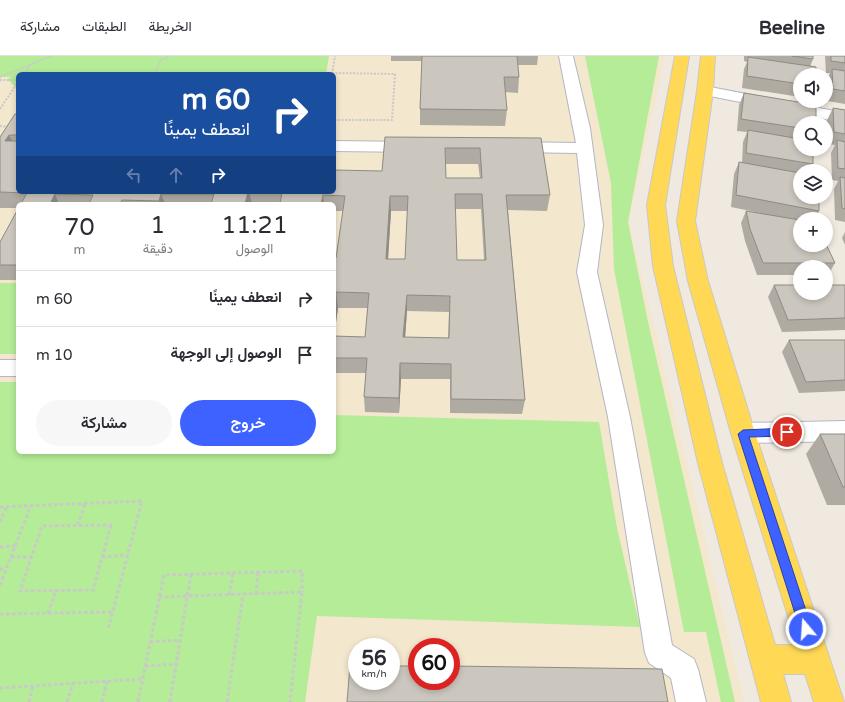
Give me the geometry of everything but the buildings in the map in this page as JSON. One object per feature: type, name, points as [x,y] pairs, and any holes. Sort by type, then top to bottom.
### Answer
[{"type":"main road","points":[[682,56],[656,205],[663,266],[710,463],[766,660],[776,702]]},
{"type":"main road","points":[[708,56],[705,91],[686,221],[698,281],[743,434],[829,702]]},
{"type":"main road","points":[[766,660],[816,659]]},
{"type":"street","points":[[566,56],[584,148],[594,225],[587,272],[619,417],[659,653],[684,669],[691,702]]},
{"type":"street","points":[[705,91],[845,118]]},
{"type":"street","points":[[336,146],[428,147]]},
{"type":"street","points":[[498,147],[584,148]]},
{"type":"street","points":[[0,368],[16,368]]},
{"type":"street","points":[[743,434],[845,431]]},
{"type":"path","points":[[0,79],[51,56]]},
{"type":"path","points":[[155,72],[161,60],[170,56]]},
{"type":"path","points":[[332,72],[335,56]]},
{"type":"path","points":[[25,72],[31,64]]},
{"type":"path","points":[[336,74],[396,74],[392,120],[336,120]]},
{"type":"path","points":[[0,79],[16,81]]},
{"type":"path","points":[[0,109],[16,84]]},
{"type":"path","points":[[0,126],[12,127]]},
{"type":"path","points":[[3,132],[7,127]]},
{"type":"path","points":[[0,507],[142,501],[108,629]]},
{"type":"path","points":[[78,526],[84,503]]},
{"type":"path","points":[[0,585],[31,505]]},
{"type":"path","points":[[0,522],[7,506]]},
{"type":"path","points":[[111,525],[93,590],[20,592],[42,526],[78,526],[111,525]]},
{"type":"path","points":[[0,547],[15,546]]},
{"type":"path","points":[[102,557],[128,555]]},
{"type":"path","points":[[11,557],[32,557]]},
{"type":"path","points":[[0,569],[6,569]]},
{"type":"path","points":[[138,702],[164,575],[302,571],[302,592],[290,702]]},
{"type":"path","points":[[256,594],[258,572]]},
{"type":"path","points":[[229,595],[232,573]]},
{"type":"path","points":[[170,702],[191,574]]},
{"type":"path","points":[[48,613],[56,591]]},
{"type":"path","points":[[159,597],[302,592]]},
{"type":"path","points":[[227,702],[243,595]]},
{"type":"path","points":[[0,614],[112,612]]},
{"type":"path","points":[[150,642],[180,640]]},
{"type":"path","points":[[145,666],[176,664]]},
{"type":"path","points":[[0,688],[143,679]]},
{"type":"path","points":[[102,702],[107,681]]},
{"type":"path","points":[[67,702],[73,683]]},
{"type":"path","points":[[29,702],[33,685]]},
{"type":"shaded area","points":[[0,56],[665,56],[629,222],[744,702],[0,702]]},
{"type":"green space","points":[[0,56],[329,56],[326,72],[16,72],[16,87],[8,80],[10,77],[0,77]]},
{"type":"green space","points":[[585,56],[659,56],[628,222],[648,322],[735,702],[721,702],[706,632],[684,632],[614,269],[611,183]]},
{"type":"green space","points":[[0,283],[16,283],[16,354],[0,354]]},
{"type":"green space","points":[[0,382],[16,382],[16,454],[336,454],[336,415],[599,422],[617,528],[640,627],[317,616],[305,702],[0,702]]},
{"type":"route","points":[[787,432],[743,434],[806,629]]}]
